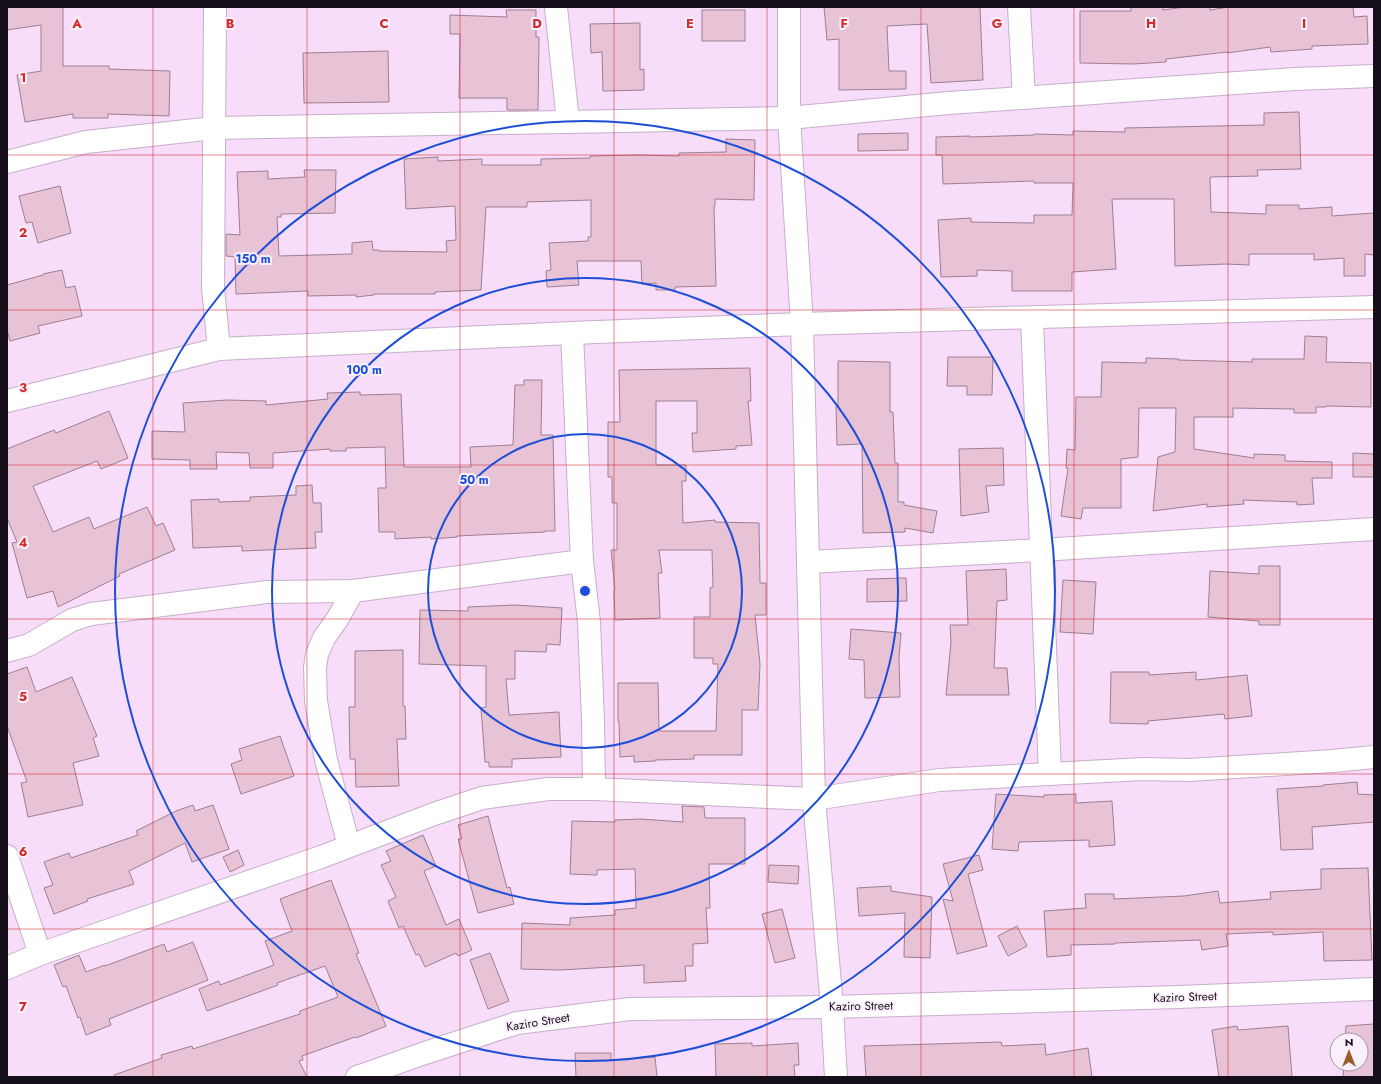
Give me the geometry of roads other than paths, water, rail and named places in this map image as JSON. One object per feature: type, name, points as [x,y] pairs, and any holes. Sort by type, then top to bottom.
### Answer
[{"type":"street","points":[[215,7],[213,288],[220,349]]},
{"type":"street","points":[[556,7],[568,122]]},
{"type":"street","points":[[789,7],[789,118],[802,324],[814,799],[832,1007],[836,1077]]},
{"type":"street","points":[[1019,7],[1024,98]]},
{"type":"street","points":[[7,162],[86,142],[214,128],[789,118],[949,103],[1287,80],[1374,76]]},
{"type":"street","points":[[7,401],[220,349],[802,324],[1374,307]]},
{"type":"street","points":[[1032,318],[1050,774]]},
{"type":"street","points":[[572,333],[582,561],[589,630],[594,725],[594,789]]},
{"type":"street","points":[[808,562],[1041,550],[1374,529]]},
{"type":"street","points":[[7,651],[29,645],[72,620],[91,614],[267,592],[353,591],[582,561]]},
{"type":"street","points":[[349,846],[326,760],[316,701],[315,668],[316,654],[324,638],[338,618],[353,591]]},
{"type":"street","points":[[7,968],[40,954],[321,857],[482,798],[548,789],[594,789],[814,799],[939,780],[1143,769],[1189,770],[1374,757]]},
{"type":"street","points":[[7,856],[40,954]]},
{"type":"street","name":"Kaziro Street","points":[[357,1077],[517,1023],[630,1009],[832,1007],[1178,997],[1374,989]]}]
